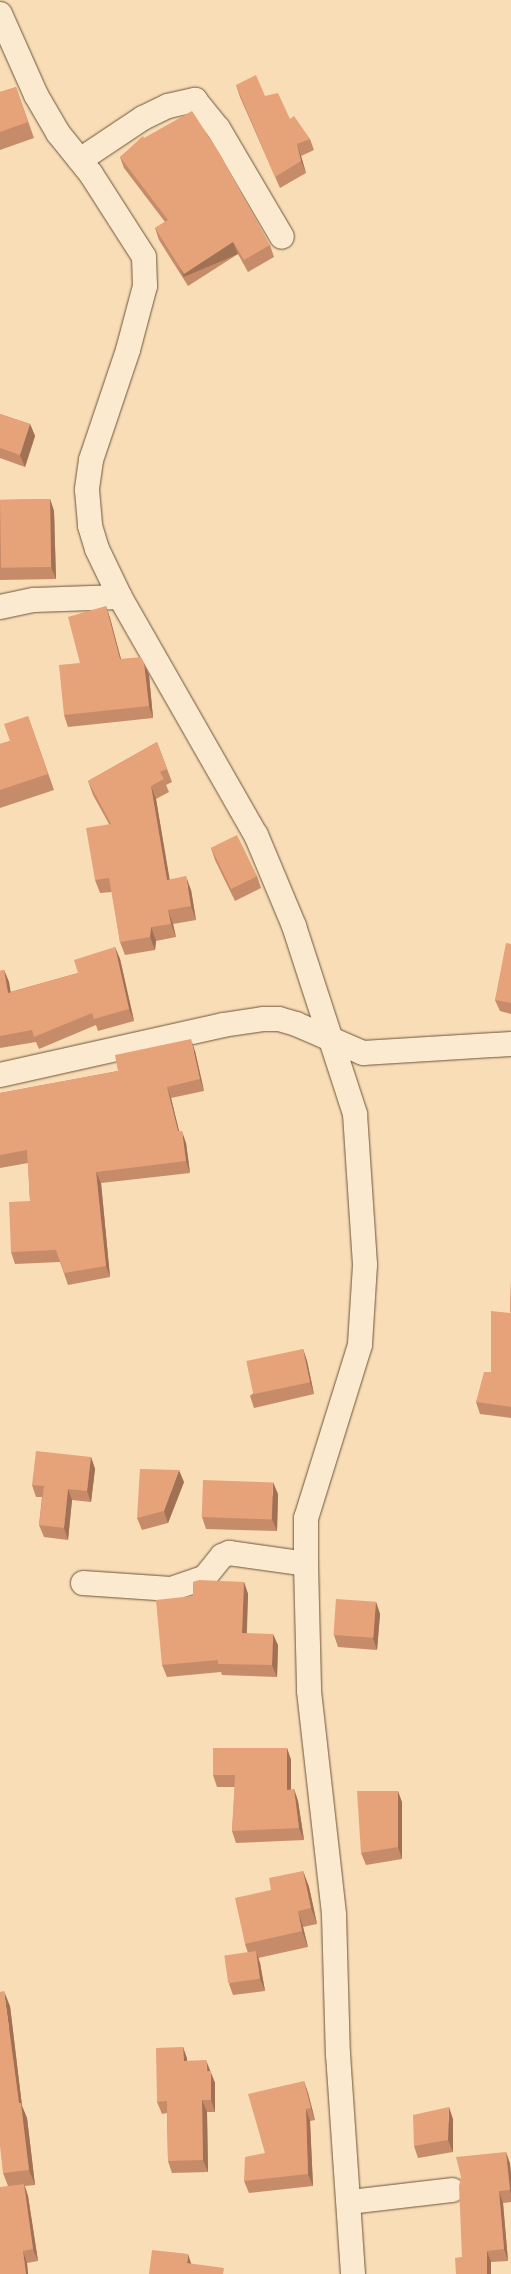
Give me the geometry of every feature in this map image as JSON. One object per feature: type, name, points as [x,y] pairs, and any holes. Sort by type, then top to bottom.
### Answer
[{"type":"street","points":[[0,14],[36,95],[58,133],[80,160],[140,248],[145,272],[145,286],[128,350],[91,460],[87,490],[90,526],[97,549],[120,597],[256,835],[294,926],[333,1040],[355,1114],[365,1265],[360,1345],[306,1518],[309,1691],[334,1915],[338,2054],[354,2201],[353,2274]]},
{"type":"street","points":[[80,160],[144,118],[168,106],[195,100],[218,128],[282,237]]},
{"type":"street","points":[[0,607],[34,600],[120,597]]},
{"type":"street","points":[[0,1075],[223,1025],[263,1019],[279,1019],[363,1052],[511,1044]]},
{"type":"street","points":[[82,1583],[171,1590],[205,1577],[222,1556],[229,1553],[306,1564]]},
{"type":"street","points":[[354,2201],[452,2190]]},
{"type":"building","points":[[256,75],[265,96],[278,93],[290,119],[294,116],[310,139],[297,144],[301,161],[275,177],[236,85]]},
{"type":"building","points":[[16,87],[28,122],[0,132],[0,92]]},
{"type":"building","points":[[192,111],[220,154],[270,245],[244,260],[233,242],[184,274],[155,228],[168,220],[120,157],[143,136],[144,138]]},
{"type":"building","points":[[0,414],[30,424],[20,455],[0,448]]},
{"type":"building","points":[[50,499],[51,567],[1,568],[0,500]]},
{"type":"building","points":[[106,606],[120,659],[141,657],[144,663],[149,706],[64,715],[59,665],[80,663],[68,617]]},
{"type":"building","points":[[28,716],[48,774],[0,790],[0,744],[10,741],[4,724]]},
{"type":"building","points":[[157,742],[167,769],[160,772],[164,779],[151,786],[167,880],[186,876],[191,906],[168,910],[171,924],[151,927],[150,937],[120,942],[109,878],[95,880],[86,828],[111,824],[88,781]]},
{"type":"building","points":[[237,835],[257,876],[231,889],[211,848]]},
{"type":"building","points":[[506,943],[511,944],[511,1003],[495,1000]]},
{"type":"building","points":[[115,947],[129,1009],[94,1019],[92,1013],[34,1037],[32,1030],[0,1036],[0,971],[4,970],[8,993],[78,973],[74,960]]},
{"type":"building","points":[[191,1039],[200,1079],[167,1087],[178,1131],[182,1131],[186,1161],[96,1172],[106,1266],[64,1273],[56,1250],[11,1252],[9,1202],[30,1201],[27,1150],[0,1155],[0,1093],[118,1071],[115,1055]]},
{"type":"building","points":[[511,1281],[511,1407],[476,1402],[484,1372],[491,1372],[491,1311],[510,1313]]},
{"type":"building","points":[[303,1349],[310,1382],[253,1394],[246,1361]]},
{"type":"building","points":[[36,1451],[91,1457],[87,1491],[68,1489],[64,1528],[39,1525],[44,1486],[32,1485]]},
{"type":"building","points":[[140,1469],[179,1470],[164,1511],[137,1518]]},
{"type":"building","points":[[203,1480],[273,1482],[272,1519],[202,1517]]},
{"type":"building","points":[[199,1580],[244,1582],[242,1633],[273,1634],[272,1665],[218,1664],[218,1660],[162,1665],[156,1600],[193,1596],[193,1582]]},
{"type":"building","points":[[336,1599],[376,1602],[373,1638],[333,1635]]},
{"type":"building","points":[[213,1748],[287,1748],[287,1790],[294,1789],[299,1828],[232,1831],[235,1775],[213,1775]]},
{"type":"building","points":[[357,1791],[398,1791],[398,1847],[361,1853]]},
{"type":"building","points":[[303,1871],[311,1908],[298,1911],[302,1931],[245,1944],[235,1898],[271,1890],[269,1878]]},
{"type":"building","points":[[256,1951],[260,1979],[228,1983],[224,1955]]},
{"type":"building","points":[[4,1991],[29,2170],[3,2173],[0,2146],[0,1992]]},
{"type":"building","points":[[183,2047],[184,2061],[206,2060],[207,2071],[211,2071],[211,2100],[202,2100],[203,2160],[168,2161],[167,2101],[157,2102],[156,2048]]},
{"type":"building","points":[[304,2081],[311,2108],[306,2109],[308,2174],[244,2181],[245,2157],[265,2153],[248,2094]]},
{"type":"building","points":[[449,2107],[448,2140],[414,2146],[413,2115]]},
{"type":"building","points":[[506,2152],[510,2190],[499,2191],[504,2249],[487,2251],[487,2274],[456,2274],[455,2258],[462,2257],[459,2186],[461,2177],[456,2157]]},
{"type":"building","points":[[24,2184],[33,2249],[23,2251],[26,2274],[0,2274],[0,2187]]},
{"type":"building","points":[[152,2250],[188,2254],[187,2263],[224,2268],[223,2274],[149,2274]]}]
